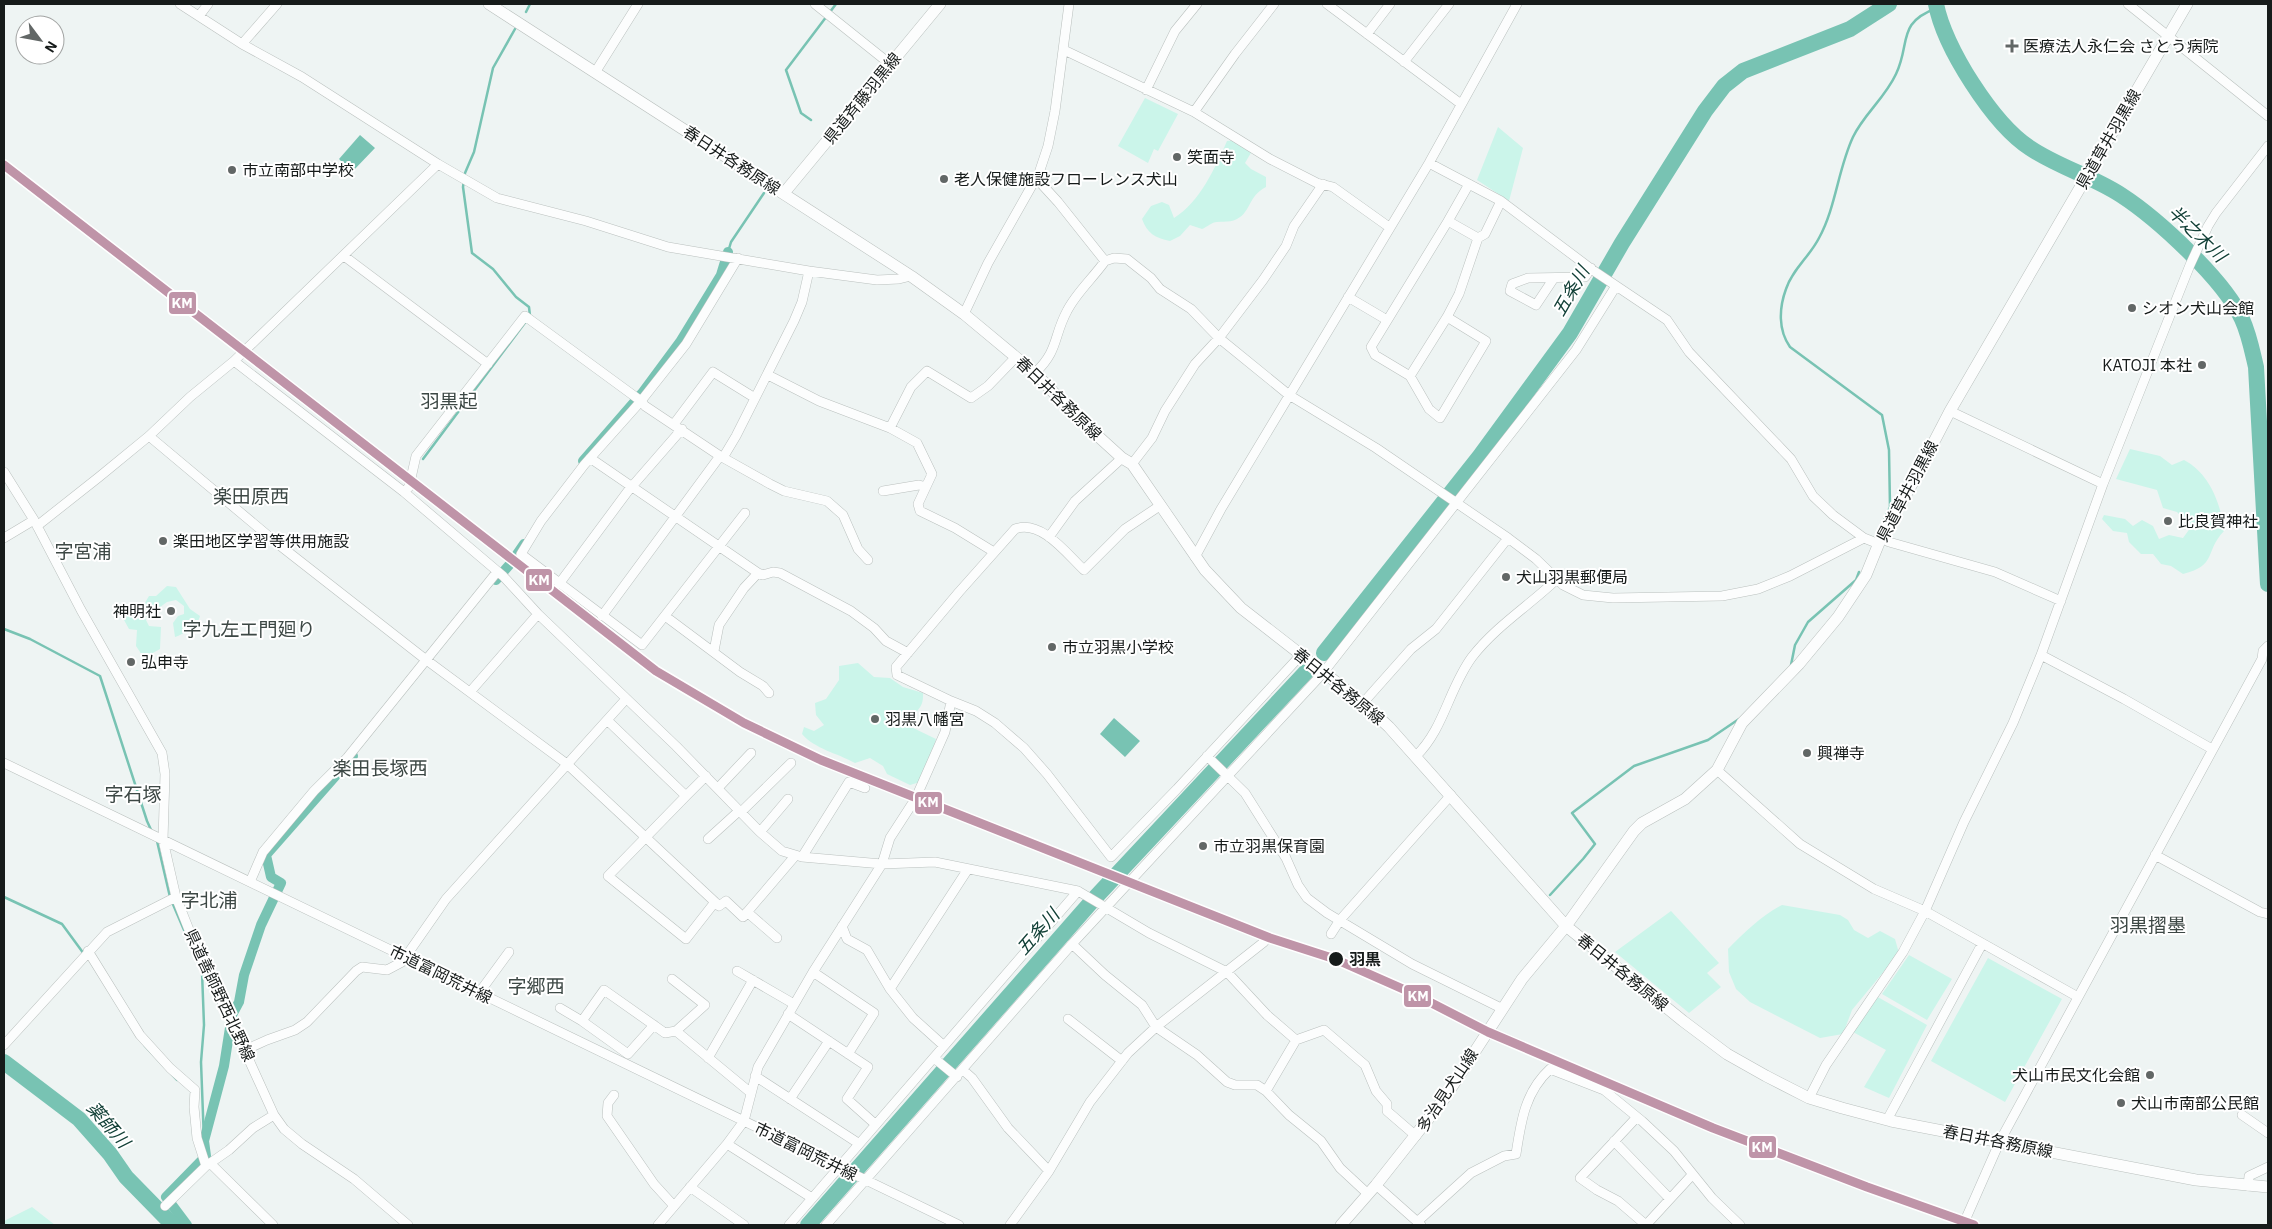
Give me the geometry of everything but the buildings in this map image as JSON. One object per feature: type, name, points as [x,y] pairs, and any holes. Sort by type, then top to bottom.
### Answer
[{"type":"main road","name":"春日井各務原線","points":[[489,4],[596,71],[911,276],[964,314],[1035,373],[1127,461],[1161,505],[1195,557],[1241,608],[1300,656],[1363,703],[1389,727],[1566,926],[1683,1021],[1727,1054],[1810,1098],[1887,1120],[2000,1141],[2131,1169],[2196,1180],[2268,1187]]},
{"type":"main road","name":"県道斉藤羽黒線","points":[[784,193],[940,4]]},
{"type":"main road","name":"県道草井羽黒線","points":[[1566,926],[1634,830],[1642,823],[1685,799],[1717,770],[1742,723],[1799,664],[1838,617],[1866,575],[1880,541],[1950,411],[2187,4]]},
{"type":"main road","name":"多治見犬山線","points":[[1341,1225],[1376,1185],[1444,1099],[1522,979],[1566,926]]},
{"type":"street","points":[[180,4],[470,184],[504,200],[586,221],[668,247],[809,271],[889,280],[911,276]]},
{"type":"street","points":[[199,16],[208,4]]},
{"type":"street","points":[[242,44],[277,4]]},
{"type":"street","points":[[596,71],[638,4]]},
{"type":"street","points":[[815,4],[890,64]]},
{"type":"street","points":[[964,314],[988,264],[1036,178],[1048,146],[1064,50],[1069,4]]},
{"type":"street","points":[[1146,90],[1175,31],[1197,4]]},
{"type":"street","points":[[1194,112],[1235,54],[1274,4]]},
{"type":"street","points":[[1328,4],[1461,104]]},
{"type":"street","points":[[1367,34],[1390,4]]},
{"type":"street","points":[[1404,62],[1448,4]]},
{"type":"street","points":[[1195,557],[1289,394],[1429,163],[1516,4]]},
{"type":"street","points":[[2128,4],[2169,34],[2268,116]]},
{"type":"street","points":[[1064,50],[1194,112],[1270,159],[1333,187],[1389,227]]},
{"type":"street","points":[[1810,1098],[1826,1065],[1903,952],[1925,911],[1964,822],[2013,723],[2041,655],[2103,484],[2190,265],[2216,213],[2268,146]]},
{"type":"street","points":[[1429,163],[1501,201],[1593,270],[1667,320],[1689,352],[1790,459],[1813,496],[1833,515],[1864,538],[1889,542],[1995,572],[2061,601]]},
{"type":"street","points":[[4,538],[36,523],[149,436],[190,396],[234,361],[438,164]]},
{"type":"street","points":[[1036,178],[1058,202],[1105,261]]},
{"type":"street","points":[[1049,537],[1075,501],[1127,461],[1152,438],[1164,411],[1194,364],[1219,338],[1281,253],[1294,226],[1323,184]]},
{"type":"street","points":[[1447,317],[1486,341],[1440,418],[1429,409],[1410,376],[1374,355],[1372,346],[1469,184]]},
{"type":"street","points":[[1410,376],[1459,294],[1478,238],[1485,234],[1501,201]]},
{"type":"street","points":[[1448,221],[1478,238]]},
{"type":"street","points":[[344,256],[488,364]]},
{"type":"street","points":[[738,258],[686,344],[641,401],[590,458],[541,521],[521,554],[642,645],[745,513]]},
{"type":"street","points":[[1035,373],[1047,362],[1054,350],[1059,329],[1067,309],[1105,261],[1114,258],[1127,259],[1151,278],[1160,288],[1192,309],[1219,338],[1289,394],[1376,448],[1508,538],[1536,559],[1569,589],[1583,595],[1596,597],[1681,598],[1722,596],[1758,589],[1790,576],[1864,538]]},
{"type":"street","points":[[1554,278],[1536,305],[1510,291],[1512,284],[1528,278],[1585,277],[1593,270]]},
{"type":"street","points":[[602,616],[722,456],[756,398],[797,314],[809,271]]},
{"type":"street","points":[[826,1225],[1104,908],[1323,673],[1576,350],[1613,284]]},
{"type":"street","points":[[1348,297],[1388,320]]},
{"type":"street","points":[[404,492],[409,486],[416,456],[488,364],[529,319],[641,401],[645,406],[722,456],[784,491],[827,501],[843,515],[858,549],[868,560]]},
{"type":"street","points":[[890,428],[911,386],[927,371],[971,398],[988,386],[1016,357]]},
{"type":"street","points":[[234,361],[404,492],[500,574],[538,614],[576,648],[706,776],[774,846],[798,856],[882,864],[934,862],[1080,892],[1149,934],[1227,972],[1267,1015],[1296,1040]]},
{"type":"street","points":[[559,584],[678,426],[713,372],[756,398]]},
{"type":"street","points":[[768,375],[819,401],[890,428],[917,443],[932,474],[918,504],[920,511],[955,528],[994,552]]},
{"type":"street","points":[[1950,411],[2103,484]]},
{"type":"street","points":[[149,436],[278,544],[429,661],[567,764],[719,906],[726,901],[743,917],[798,856],[849,782],[865,788]]},
{"type":"street","points":[[590,458],[758,573],[763,575],[773,572],[780,573],[851,611],[874,628],[886,641],[908,653]]},
{"type":"street","name":"県道善師野西北野線","points":[[4,472],[36,523],[81,610],[162,753],[165,774],[163,840],[172,899],[230,1016],[274,1115],[284,1129],[302,1144],[354,1179],[408,1225]]},
{"type":"street","points":[[883,491],[919,485],[926,487]]},
{"type":"street","points":[[1161,505],[1125,529],[1084,570],[1049,537],[1041,532],[1023,526],[1015,529],[896,667],[897,675],[950,701],[976,711],[995,723],[1024,748],[1111,857],[1300,656]]},
{"type":"street","points":[[1363,703],[1411,649],[1436,629],[1508,538]]},
{"type":"street","points":[[714,652],[720,625],[744,588],[758,573]]},
{"type":"street","points":[[250,882],[263,852],[314,791],[347,758],[500,574]]},
{"type":"street","points":[[1416,756],[1428,743],[1464,669],[1474,655],[1514,614],[1557,579]]},
{"type":"street","points":[[470,692],[538,614]]},
{"type":"street","points":[[665,616],[769,693]]},
{"type":"street","points":[[1962,1225],[2000,1141],[2266,649]]},
{"type":"street","points":[[2041,655],[2212,749]]},
{"type":"street","points":[[246,1050],[295,1030],[308,1022],[362,967],[382,970],[392,969],[402,962],[446,899],[626,699]]},
{"type":"street","points":[[918,793],[945,732],[950,701]]},
{"type":"street","points":[[607,720],[686,796]]},
{"type":"street","points":[[718,788],[751,753]]},
{"type":"street","points":[[1207,756],[1245,793],[1307,898],[1412,964],[1503,1009]]},
{"type":"street","points":[[708,839],[741,811],[791,763]]},
{"type":"street","name":"市道富岡荒井線","points":[[4,764],[867,1180],[943,1222],[959,1225]]},
{"type":"street","points":[[1717,770],[1800,844],[1874,889],[1925,911],[2078,997]]},
{"type":"street","points":[[706,776],[608,876],[686,939],[715,902]]},
{"type":"street","points":[[1331,934],[1340,920],[1451,795]]},
{"type":"street","points":[[760,832],[788,799]]},
{"type":"street","points":[[658,1225],[727,1144],[744,1121],[758,1067],[813,972],[882,864],[890,838],[912,804]]},
{"type":"street","points":[[2155,855],[2260,912],[2268,914]]},
{"type":"street","points":[[890,989],[968,869]]},
{"type":"street","points":[[789,1225],[838,1166],[1080,892]]},
{"type":"street","points":[[4,1045],[107,932],[172,899]]},
{"type":"street","points":[[747,912],[777,938]]},
{"type":"street","points":[[842,926],[847,938],[867,950],[890,989],[913,1018],[944,1046]]},
{"type":"street","points":[[1010,1225],[1049,1171],[1090,1102],[1122,1061],[1156,1027],[1264,942]]},
{"type":"street","points":[[1072,944],[1105,975],[1142,1005],[1156,1027],[1197,1055],[1228,1082],[1235,1085],[1257,1085],[1266,1091],[1289,1115],[1321,1141],[1340,1168],[1368,1194]]},
{"type":"street","points":[[1887,1120],[1982,944]]},
{"type":"street","points":[[479,993],[509,952]]},
{"type":"street","points":[[85,955],[140,1035],[170,1068],[195,1090],[196,1138],[206,1162],[273,1225]]},
{"type":"street","points":[[737,971],[794,1004]]},
{"type":"street","points":[[813,972],[874,1013],[848,1054]]},
{"type":"street","points":[[582,1021],[604,990],[665,1032],[676,1031],[705,1005],[672,979]]},
{"type":"street","points":[[708,1058],[753,980]]},
{"type":"street","points":[[560,1008],[582,1021],[628,1054]]},
{"type":"street","points":[[788,1014],[868,1067],[847,1098],[875,1124]]},
{"type":"street","points":[[1068,1019],[1122,1061]]},
{"type":"street","points":[[623,1063],[628,1054],[654,1025]]},
{"type":"street","points":[[1266,1091],[1296,1040],[1324,1030],[1365,1065],[1376,1090],[1387,1104],[1387,1111],[1416,1136]]},
{"type":"street","points":[[676,1031],[751,1093]]},
{"type":"street","points":[[790,1099],[829,1041]]},
{"type":"street","points":[[934,1058],[960,1074],[972,1078],[1008,1128],[1049,1171]]},
{"type":"street","points":[[1376,1185],[1419,1223],[1471,1173],[1504,1156],[1516,1154],[1520,1126],[1530,1094],[1540,1079],[1550,1069],[1604,1090],[1637,1117],[1674,1151],[1712,1198],[1740,1225]]},
{"type":"street","points":[[755,1076],[858,1144]]},
{"type":"street","points":[[614,1095],[608,1103],[607,1116],[654,1184],[674,1206]]},
{"type":"street","points":[[165,1206],[206,1162],[229,1150],[253,1128],[274,1115]]},
{"type":"street","points":[[2242,1115],[2268,1133]]},
{"type":"street","points":[[1637,1117],[1580,1178],[1618,1201],[1646,1225],[1692,1175]]},
{"type":"street","points":[[1614,1141],[1670,1199]]},
{"type":"street","points":[[727,1144],[812,1198]]},
{"type":"street","points":[[2248,1186],[2248,1176],[2268,1167]]},
{"type":"street","points":[[690,1187],[744,1225]]},
{"type":"shaded area","points":[[1145,98],[1178,114],[1158,151],[1154,149],[1148,163],[1118,146]]},
{"type":"shaded area","points":[[1498,127],[1523,148],[1509,201],[1477,180]]},
{"type":"shaded area","points":[[360,135],[375,148],[352,172],[339,159]]},
{"type":"shaded area","points":[[1235,140],[1252,151],[1245,163],[1251,169],[1266,177],[1266,187],[1256,195],[1242,216],[1232,221],[1213,223],[1202,229],[1190,225],[1180,236],[1170,241],[1160,238],[1149,231],[1142,219],[1151,206],[1162,202],[1169,205],[1174,218],[1183,211],[1192,203],[1206,184],[1227,141]]},
{"type":"shaded area","points":[[2130,449],[2160,456],[2172,465],[2184,460],[2200,473],[2212,490],[2220,510],[2224,531],[2214,545],[2206,562],[2194,570],[2183,574],[2171,566],[2161,564],[2153,554],[2141,554],[2129,542],[2127,533],[2113,531],[2102,519],[2104,515],[2125,519],[2133,526],[2142,520],[2153,526],[2159,539],[2169,535],[2183,538],[2191,527],[2177,512],[2163,508],[2157,490],[2116,479]]},
{"type":"shaded area","points":[[167,586],[176,587],[190,609],[200,616],[199,620],[190,629],[175,637],[173,623],[178,616],[184,614],[184,606],[176,600],[167,602],[145,618],[149,626],[161,627],[160,649],[149,655],[142,655],[136,646],[137,630],[129,629],[124,620],[123,611],[143,606],[149,596],[156,596]]},
{"type":"shaded area","points":[[858,663],[874,677],[890,678],[903,687],[923,693],[920,708],[907,725],[936,739],[920,782],[910,785],[887,774],[883,766],[870,758],[855,763],[820,747],[802,734],[804,727],[814,731],[824,725],[816,715],[815,703],[826,699],[839,680],[839,666]]},
{"type":"shaded area","points":[[1114,718],[1140,741],[1125,757],[1100,734]]},
{"type":"shaded area","points":[[1782,905],[1840,915],[1848,920],[1854,930],[1868,938],[1880,931],[1895,939],[1899,953],[1852,1010],[1843,1034],[1820,1038],[1750,1002],[1736,989],[1729,972],[1728,949],[1760,919]]},
{"type":"shaded area","points":[[1671,911],[1719,963],[1707,973],[1721,987],[1689,1013],[1615,952]]},
{"type":"shaded area","points":[[1909,955],[1952,979],[1927,1020],[1882,994]]},
{"type":"shaded area","points":[[1988,958],[2062,999],[2005,1102],[1931,1061]]},
{"type":"shaded area","points":[[1876,996],[1927,1025],[1889,1098],[1864,1087],[1886,1050],[1853,1032]]},
{"type":"shaded area","points":[[32,1207],[55,1225],[4,1225],[4,1221]]},
{"type":"waterway","points":[[526,12],[530,4]]},
{"type":"waterway","points":[[811,120],[801,113],[786,70],[836,4]]},
{"type":"waterway","name":"五条川","points":[[1324,653],[1480,456],[1570,333],[1622,243],[1705,111],[1724,86],[1743,71],[1850,29],[1889,4]]},
{"type":"waterway","name":"半之木川","points":[[1936,4],[1949,41],[1972,83],[1986,103],[2016,137],[2052,161],[2110,188],[2153,219],[2189,251],[2233,303],[2247,330],[2256,367],[2268,584]]},
{"type":"waterway","points":[[1883,522],[1890,507],[1889,450],[1882,415],[1790,347],[1783,333],[1781,311],[1789,282],[1815,245],[1825,226],[1853,137],[1896,74],[1910,27],[1915,20],[1937,8]]},
{"type":"waterway","points":[[515,29],[493,68],[474,152],[465,173],[463,187],[472,253],[493,269],[516,297],[529,307],[530,316]]},
{"type":"waterway","points":[[728,252],[731,242],[764,193]]},
{"type":"waterway","points":[[583,461],[643,392],[680,342],[721,275],[728,252]]},
{"type":"waterway","points":[[423,459],[527,320]]},
{"type":"waterway","points":[[496,580],[524,544]]},
{"type":"waterway","points":[[1791,665],[1795,645],[1808,622],[1856,580],[1859,572]]},
{"type":"waterway","points":[[4,629],[30,639],[100,676],[152,832]]},
{"type":"waterway","name":"五条川","points":[[808,1225],[1093,900],[1306,672]]},
{"type":"waterway","points":[[1550,895],[1595,844],[1572,813],[1634,766],[1708,740],[1739,719]]},
{"type":"waterway","points":[[187,1225],[166,1197],[206,1156],[204,1141],[224,1066],[232,1015],[239,1002],[244,975],[261,925],[281,883],[271,877],[266,855],[353,756]]},
{"type":"waterway","points":[[157,841],[170,897]]},
{"type":"waterway","points":[[4,897],[62,924],[84,954]]},
{"type":"waterway","points":[[172,902],[202,972],[204,1025],[201,1062],[204,1141]]},
{"type":"waterway","points":[[145,1046],[177,1080]]},
{"type":"waterway","name":"薬師川","points":[[4,1062],[79,1119],[110,1154],[126,1177],[173,1225]]},
{"type":"transit line","name":"KM","points":[[4,165],[656,671],[744,723],[821,760],[1270,938],[1335,959],[1412,993],[1488,1032],[1713,1128],[1867,1187],[1974,1225]]},
{"type":"place","name":"医療法人永仁会 さとう病院","points":[[2012,46]]},
{"type":"place","name":"笑面寺","points":[[1177,157]]},
{"type":"place","name":"市立南部中学校","points":[[232,170]]},
{"type":"place","name":"老人保健施設フローレンス犬山","points":[[944,179]]},
{"type":"place","name":"シオン犬山会館","points":[[2132,308]]},
{"type":"place","name":"KATOJI 本社","points":[[2202,365]]},
{"type":"place","name":"比良賀神社","points":[[2168,521]]},
{"type":"place","name":"楽田地区学習等供用施設","points":[[163,541]]},
{"type":"place","name":"犬山羽黒郵便局","points":[[1506,577]]},
{"type":"place","name":"神明社","points":[[171,611]]},
{"type":"place","name":"市立羽黒小学校","points":[[1052,647]]},
{"type":"place","name":"弘申寺","points":[[131,662]]},
{"type":"place","name":"羽黒八幡宮","points":[[875,719]]},
{"type":"place","name":"興禅寺","points":[[1807,753]]},
{"type":"place","name":"市立羽黒保育園","points":[[1203,846]]},
{"type":"place","name":"羽黒","points":[[1336,959]]},
{"type":"place","name":"犬山市民文化会館","points":[[2150,1075]]},
{"type":"place","name":"犬山市南部公民館","points":[[2121,1103]]},
{"type":"district","name":"羽黒起","points":[[449,401]]},
{"type":"district","name":"楽田原西","points":[[251,496]]},
{"type":"district","name":"字宮浦","points":[[83,551]]},
{"type":"district","name":"字九左エ門廻り","points":[[249,629]]},
{"type":"district","name":"楽田長塚西","points":[[380,768]]},
{"type":"district","name":"字石塚","points":[[133,794]]},
{"type":"district","name":"字北浦","points":[[209,900]]},
{"type":"district","name":"羽黒摺墨","points":[[2148,925]]},
{"type":"district","name":"字郷西","points":[[536,986]]}]
